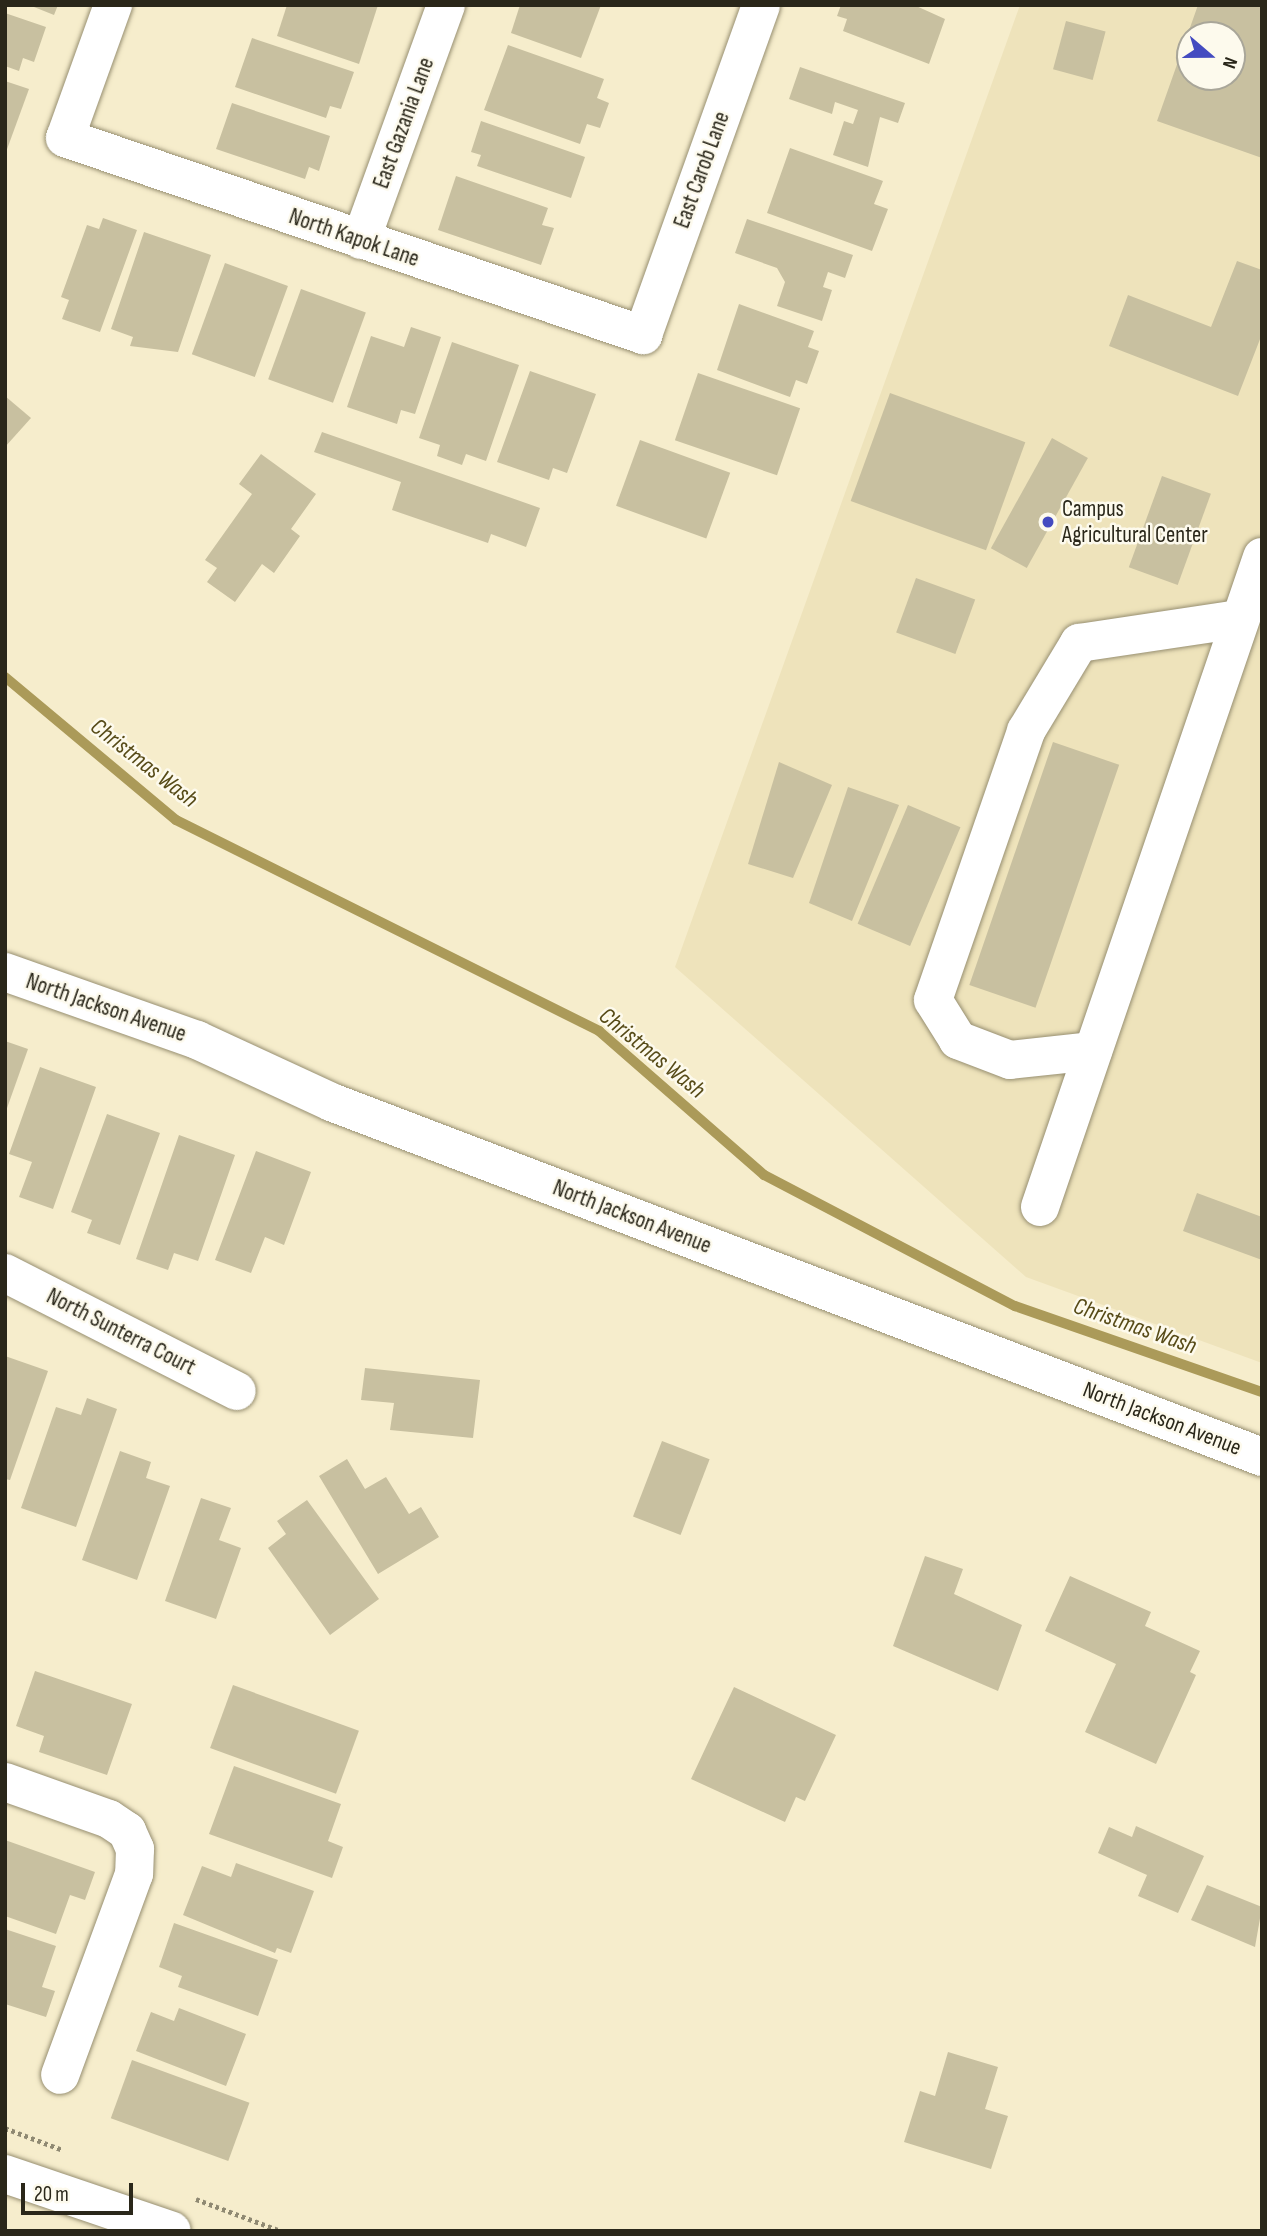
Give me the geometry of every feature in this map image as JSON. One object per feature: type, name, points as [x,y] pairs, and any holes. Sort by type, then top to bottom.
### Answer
[{"type":"street","name":"North Kapok Lane","points":[[113,5],[65,138],[643,335]]},
{"type":"street","name":"East Gazania Lane","points":[[361,240],[446,5]]},
{"type":"street","name":"East Carob Lane","points":[[643,335],[761,5]]},
{"type":"street","points":[[1040,1207],[1262,557]]},
{"type":"street","points":[[1093,1051],[1010,1060],[958,1040],[933,1000],[1026,731],[1079,643],[1241,619]]},
{"type":"street","name":"North Jackson Avenue","points":[[5,972],[197,1040],[331,1102],[1262,1457]]},
{"type":"street","name":"North Sunterra Court","points":[[5,1273],[237,1391]]},
{"type":"street","points":[[5,1782],[108,1819],[127,1831],[135,1849],[134,1874],[60,2075]]},
{"type":"street","points":[[5,2174],[172,2231]]},
{"type":"shaded area","name":"Campus Agricultural Center","points":[[1020,5],[1262,5],[1262,1363],[1026,1277],[675,967]]},
{"type":"building","points":[[29,5],[58,5],[54,15]]},
{"type":"building","points":[[287,5],[378,5],[359,64],[277,36]]},
{"type":"building","points":[[520,5],[601,5],[581,58],[511,33]]},
{"type":"building","points":[[841,5],[914,5],[945,19],[929,64],[843,31],[847,19],[837,16]]},
{"type":"building","points":[[1198,5],[1262,5],[1262,158],[1157,121],[1176,67],[1176,91],[1246,91],[1246,21],[1192,21]]},
{"type":"building","points":[[5,13],[46,27],[34,62],[23,58],[19,71],[5,66]]},
{"type":"building","points":[[1066,21],[1106,32],[1093,80],[1053,69]]},
{"type":"building","points":[[252,38],[354,72],[341,109],[330,106],[326,118],[235,87]]},
{"type":"building","points":[[508,45],[604,79],[597,98],[609,103],[600,128],[587,124],[580,144],[484,110]]},
{"type":"building","points":[[800,67],[905,103],[898,123],[880,117],[868,167],[833,155],[844,121],[853,124],[858,110],[835,102],[832,114],[789,99]]},
{"type":"building","points":[[5,81],[29,89],[6,152],[5,152]]},
{"type":"building","points":[[232,103],[330,136],[319,171],[309,167],[305,179],[216,149]]},
{"type":"building","points":[[481,121],[585,157],[571,198],[477,166],[481,155],[471,152]]},
{"type":"building","points":[[790,148],[883,181],[874,204],[888,209],[872,251],[767,213]]},
{"type":"building","points":[[456,176],[548,208],[542,225],[554,228],[541,265],[438,230]]},
{"type":"building","points":[[103,218],[137,230],[100,332],[62,319],[69,300],[61,297],[87,225],[99,229]]},
{"type":"building","points":[[747,219],[853,255],[845,278],[828,272],[823,287],[832,290],[822,321],[777,306],[785,282],[777,268],[735,253]]},
{"type":"building","points":[[144,232],[211,255],[178,352],[130,346],[133,337],[111,329]]},
{"type":"building","points":[[1237,261],[1262,270],[1262,334],[1238,396],[1109,346],[1128,295],[1211,327]]},
{"type":"building","points":[[225,263],[288,286],[255,377],[192,354]]},
{"type":"building","points":[[301,289],[366,313],[333,403],[268,379]]},
{"type":"building","points":[[739,304],[814,331],[808,347],[819,351],[807,384],[796,380],[790,397],[717,370]]},
{"type":"building","points":[[411,327],[441,337],[415,414],[401,410],[397,424],[347,407],[371,336],[404,347]]},
{"type":"building","points":[[452,342],[519,365],[486,461],[466,454],[462,465],[437,456],[440,445],[419,438]]},
{"type":"building","points":[[530,371],[596,394],[567,473],[553,468],[549,480],[497,462]]},
{"type":"building","points":[[698,373],[800,408],[777,475],[675,440]]},
{"type":"building","points":[[890,393],[1025,442],[986,550],[851,501]]},
{"type":"building","points":[[5,396],[31,418],[5,447]]},
{"type":"building","points":[[322,432],[540,508],[526,547],[491,534],[488,543],[392,510],[401,482],[314,452]]},
{"type":"building","points":[[1052,438],[1088,458],[1027,568],[991,548]]},
{"type":"building","points":[[640,440],[730,473],[706,539],[616,506]]},
{"type":"building","points":[[261,454],[316,494],[291,529],[300,536],[274,573],[262,564],[235,602],[207,582],[217,568],[205,560],[252,494],[239,484]]},
{"type":"building","points":[[1162,476],[1211,494],[1178,585],[1129,567]]},
{"type":"building","points":[[916,578],[975,600],[955,654],[896,633]]},
{"type":"building","points":[[1053,742],[1119,765],[1036,1008],[969,985]]},
{"type":"building","points":[[779,762],[832,785],[793,878],[748,864]]},
{"type":"building","points":[[848,787],[899,805],[852,921],[809,903]]},
{"type":"building","points":[[908,805],[960,827],[910,946],[858,924]]},
{"type":"building","points":[[5,1041],[28,1049],[6,1111],[5,1110]]},
{"type":"building","points":[[40,1067],[96,1087],[53,1209],[19,1197],[32,1162],[9,1154]]},
{"type":"building","points":[[107,1114],[160,1133],[120,1245],[87,1233],[92,1220],[71,1212]]},
{"type":"building","points":[[179,1135],[235,1155],[198,1261],[174,1253],[168,1270],[136,1259]]},
{"type":"building","points":[[256,1151],[311,1172],[284,1245],[265,1237],[251,1273],[215,1260]]},
{"type":"building","points":[[1197,1193],[1262,1217],[1262,1260],[1183,1231]]},
{"type":"building","points":[[5,1356],[48,1371],[10,1480],[5,1479]]},
{"type":"building","points":[[365,1368],[480,1380],[473,1438],[390,1430],[394,1403],[361,1400]]},
{"type":"building","points":[[87,1398],[117,1409],[76,1527],[21,1508],[56,1407],[81,1415]]},
{"type":"building","points":[[662,1441],[710,1459],[681,1535],[633,1517]]},
{"type":"building","points":[[120,1451],[151,1462],[146,1478],[170,1486],[137,1580],[82,1560]]},
{"type":"building","points":[[347,1459],[365,1489],[386,1477],[409,1514],[421,1507],[439,1537],[378,1574],[319,1476]]},
{"type":"building","points":[[201,1498],[231,1508],[219,1540],[241,1548],[216,1619],[165,1601]]},
{"type":"building","points":[[307,1500],[379,1599],[330,1635],[268,1548],[286,1534],[277,1521]]},
{"type":"building","points":[[925,1556],[963,1569],[954,1594],[1022,1625],[998,1691],[893,1646]]},
{"type":"building","points":[[1070,1576],[1151,1612],[1145,1626],[1200,1651],[1190,1672],[1196,1675],[1156,1764],[1085,1732],[1116,1664],[1045,1631]]},
{"type":"building","points":[[35,1671],[132,1704],[107,1775],[39,1752],[44,1736],[16,1726]]},
{"type":"building","points":[[233,1685],[359,1731],[336,1794],[210,1748]]},
{"type":"building","points":[[734,1687],[836,1735],[805,1801],[796,1797],[785,1822],[691,1779]]},
{"type":"building","points":[[234,1766],[341,1804],[328,1841],[343,1847],[332,1878],[209,1834]]},
{"type":"building","points":[[1136,1826],[1204,1856],[1178,1913],[1138,1896],[1147,1875],[1098,1853],[1109,1827],[1132,1837]]},
{"type":"building","points":[[5,1840],[95,1872],[85,1900],[70,1895],[56,1934],[5,1916]]},
{"type":"building","points":[[236,1863],[314,1891],[291,1953],[277,1948],[275,1953],[183,1915],[202,1866],[231,1877]]},
{"type":"building","points":[[1207,1885],[1262,1907],[1255,1947],[1191,1920]]},
{"type":"building","points":[[174,1923],[278,1960],[258,2016],[178,1987],[182,1976],[159,1967]]},
{"type":"building","points":[[5,1929],[56,1946],[42,1987],[55,1991],[46,2017],[5,2004]]},
{"type":"building","points":[[179,2008],[246,2034],[226,2086],[136,2051],[151,2012],[174,2021]]},
{"type":"building","points":[[948,2052],[998,2067],[985,2109],[1008,2116],[991,2169],[904,2142],[920,2091],[935,2096]]},
{"type":"building","points":[[132,2060],[249,2103],[228,2161],[111,2118]]},
{"type":"waterway","name":"Christmas Wash","points":[[5,677],[176,820],[599,1031],[764,1175],[1015,1306],[1262,1392]]},
{"type":"place","name":"Campus Agricultural Center","points":[[1048,522]]}]
